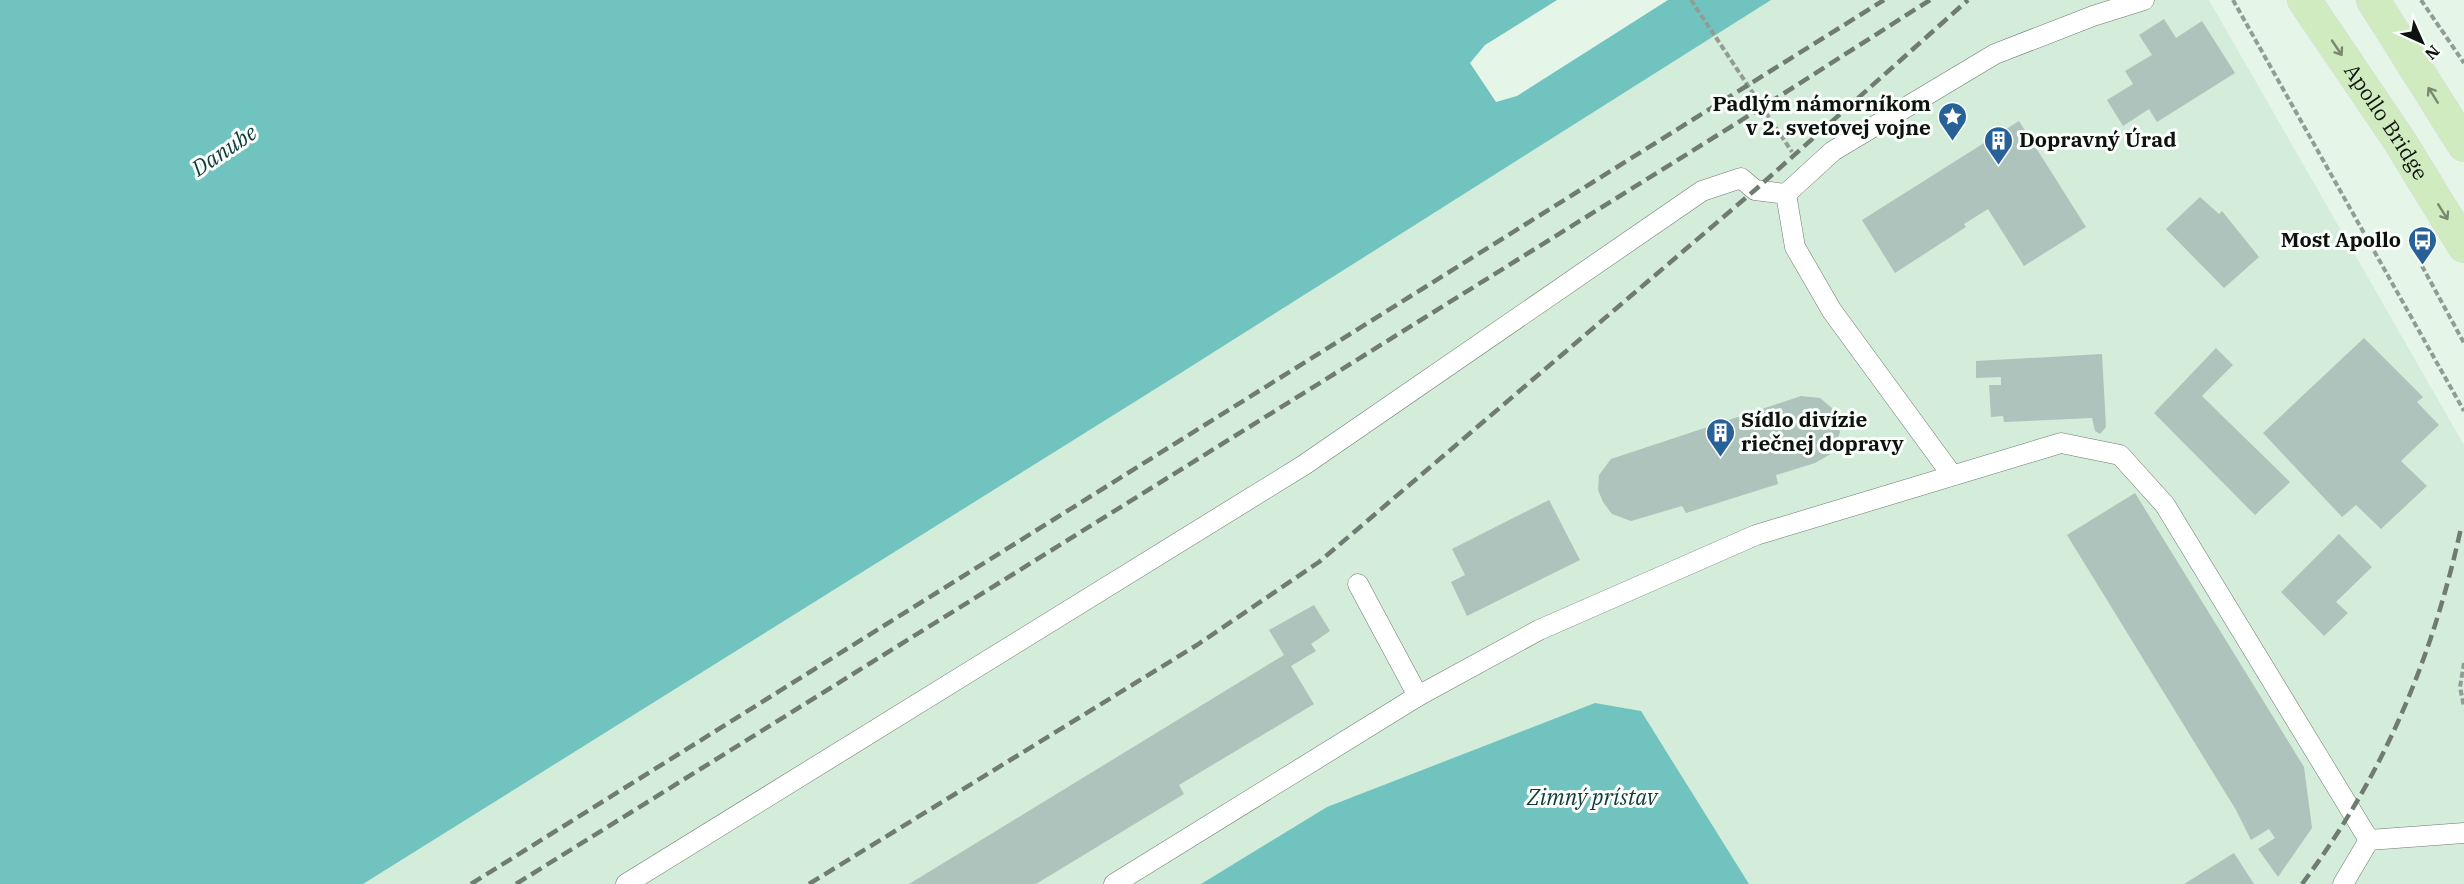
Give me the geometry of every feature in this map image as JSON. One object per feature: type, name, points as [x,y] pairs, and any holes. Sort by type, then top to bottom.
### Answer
[{"type":"main road","name":"Apollo Bridge","points":[[2304,0],[2399,140],[2464,246]]},
{"type":"main road","points":[[2373,0],[2464,145]]},
{"type":"lane","points":[[626,884],[1304,465],[1702,191],[1741,178],[1755,190],[1786,194],[1833,151],[1995,54],[2093,16],[2144,0]]},
{"type":"lane","points":[[1786,194],[1795,247],[1832,311],[1952,475]]},
{"type":"lane","points":[[1114,884],[1419,696],[1539,630],[1756,536],[2061,443],[2120,455],[2165,505],[2352,808],[2369,840]]},
{"type":"lane","points":[[1358,584],[1419,696]]},
{"type":"lane","points":[[2369,840],[2464,833]]},
{"type":"lane","points":[[2343,884],[2369,840]]},
{"type":"path","points":[[1691,0],[1807,175]]},
{"type":"path","points":[[2234,0],[2464,411]]},
{"type":"path","points":[[2421,0],[2464,63]]},
{"type":"path","points":[[2422,266],[2464,343]]},
{"type":"path","points":[[2464,663],[2460,687],[2464,707]]},
{"type":"shaded area","points":[[1771,0],[2209,0],[2464,445],[2464,884],[1749,884],[1641,712],[1327,807],[1201,884],[363,884],[1176,376]]},
{"type":"water","name":"Danube","points":[[0,0],[1771,0],[1176,376],[363,884],[0,884]]},
{"type":"water","name":"Zimný prístav","points":[[1595,703],[1641,711],[1749,884],[1201,884],[1327,807]]},
{"type":"pier","points":[[1557,0],[1668,0],[1517,96],[1496,102],[1470,63],[1485,45]]},
{"type":"building","points":[[2164,19],[2176,38],[2202,21],[2235,73],[2157,122],[2149,109],[2123,126],[2107,100],[2133,84],[2125,71],[2152,55],[2139,35]]},
{"type":"building","name":"Dopravný Úrad","points":[[2019,121],[2086,227],[2024,266],[1988,209],[1964,224],[1966,227],[1895,273],[1862,220]]},
{"type":"building","points":[[2200,197],[2219,214],[2222,211],[2259,257],[2224,288],[2166,229]]},
{"type":"building","points":[[2364,338],[2423,397],[2417,402],[2439,425],[2401,461],[2427,486],[2381,529],[2356,505],[2342,517],[2263,433]]},
{"type":"building","points":[[2216,348],[2233,365],[2202,396],[2290,482],[2255,515],[2154,413]]},
{"type":"building","points":[[2102,354],[2106,427],[2100,434],[2095,431],[2092,418],[2004,422],[2003,416],[1991,417],[1989,385],[2001,385],[2001,377],[1976,378],[1976,361]]},
{"type":"building","name":"Sídlo divízie riečnej dopravy","points":[[1801,396],[1820,398],[1832,408],[1837,415],[1840,432],[1835,449],[1829,455],[1815,463],[1776,475],[1778,484],[1686,513],[1682,506],[1631,521],[1612,514],[1603,502],[1598,490],[1599,475],[1611,459]]},
{"type":"building","points":[[2135,493],[2304,767],[2312,828],[2278,877],[2258,849],[2275,838],[2269,829],[2251,840],[2236,810],[2067,535]]},
{"type":"building","points":[[1549,500],[1580,560],[1467,616],[1451,582],[1465,575],[1452,549]]},
{"type":"building","points":[[2339,534],[2372,567],[2336,602],[2348,613],[2324,636],[2281,592]]},
{"type":"building","points":[[1314,605],[1330,631],[1311,644],[1316,651],[1291,666],[1314,704],[1179,785],[1184,794],[1036,884],[909,884],[1284,655],[1269,630]]},
{"type":"building","points":[[2234,853],[2254,884],[2184,884]]},
{"type":"railway","points":[[471,884],[1884,0]]},
{"type":"railway","points":[[516,884],[1761,108],[1930,0]]},
{"type":"railway","points":[[809,884],[1197,645],[1319,562],[1755,190],[1968,0]]},
{"type":"railway","points":[[2302,884],[2357,801],[2401,715],[2435,624],[2461,528]]},
{"type":"place","name":"Padlým námorníkom v 2. svetovej vojne","points":[[1952,142]]},
{"type":"place","name":"Dopravný Úrad","points":[[1998,166]]},
{"type":"place","name":"Most Apollo","points":[[2422,266]]},
{"type":"place","name":"Sídlo divízie riečnej dopravy","points":[[1720,458]]}]
